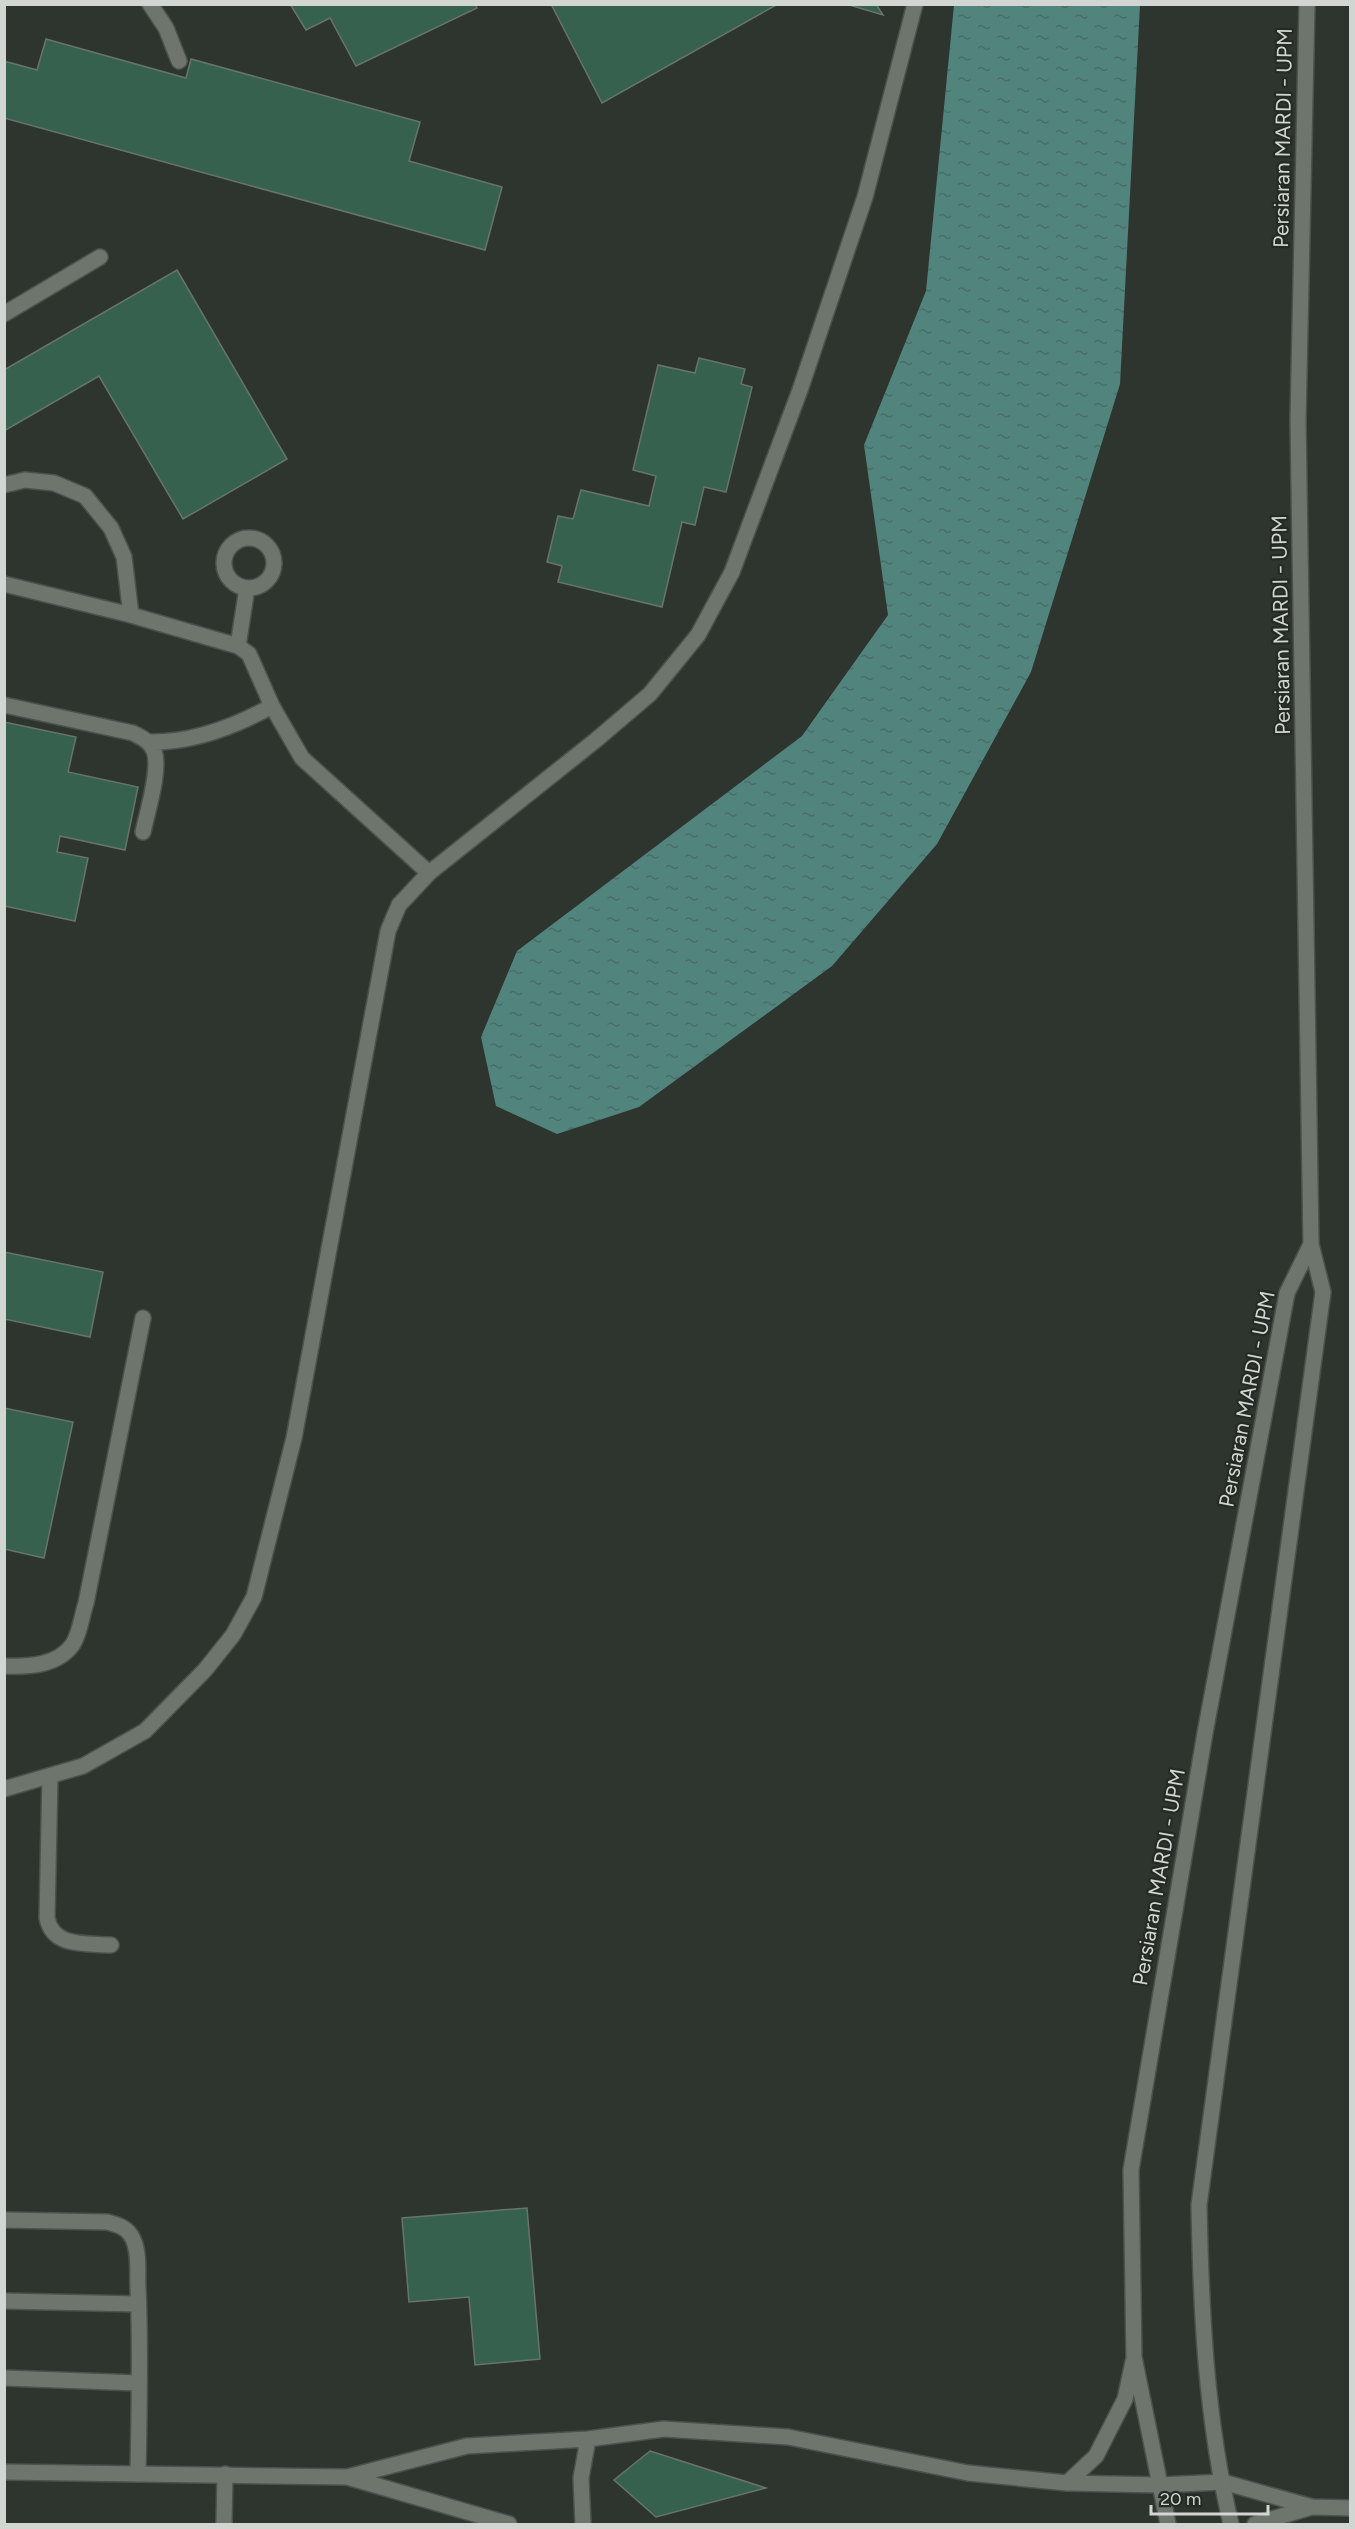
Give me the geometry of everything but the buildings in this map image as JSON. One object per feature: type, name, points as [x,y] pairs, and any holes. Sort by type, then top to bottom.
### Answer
[{"type":"street","points":[[150,4],[166,28],[179,61]]},
{"type":"street","points":[[4,1789],[83,1766],[145,1731],[206,1670],[233,1635],[254,1598],[294,1438],[388,931],[399,906],[429,873],[650,694],[698,635],[732,572],[804,378],[865,197],[915,4]]},
{"type":"street","name":"Persiaran MARDI - UPM","points":[[1231,2524],[1210,2400],[1201,2308],[1199,2205],[1323,1292],[1311,1244],[1298,420],[1307,4]]},
{"type":"street","points":[[4,314],[100,257]]},
{"type":"street","points":[[4,485],[25,480],[54,483],[85,496],[111,528],[124,557],[131,615]]},
{"type":"street","points":[[4,584],[131,615],[238,646],[249,654],[272,706],[302,758],[429,873]]},
{"type":"street","points":[[238,646],[247,588]]},
{"type":"street","points":[[4,705],[133,733],[148,742],[155,753],[155,771],[143,832]]},
{"type":"street","points":[[148,742],[171,742],[237,725],[272,706]]},
{"type":"street","name":"Persiaran MARDI - UPM","points":[[1168,2524],[1134,2357],[1131,2170],[1205,1733],[1287,1293],[1311,1244]]},
{"type":"street","points":[[4,1666],[28,1667],[53,1660],[73,1644],[86,1603],[143,1318]]},
{"type":"street","points":[[50,1776],[47,1918],[49,1929],[57,1938],[68,1942],[111,1945]]},
{"type":"street","points":[[4,2220],[107,2222],[118,2224],[127,2230],[136,2250],[139,2383],[138,2474]]},
{"type":"street","points":[[4,2301],[138,2304]]},
{"type":"street","points":[[1067,2483],[1096,2456],[1125,2399],[1134,2357]]},
{"type":"street","points":[[4,2378],[139,2383]]},
{"type":"street","points":[[347,2477],[467,2446],[588,2439],[664,2429],[788,2437],[968,2473],[1067,2483],[1160,2485],[1223,2482],[1312,2507],[1350,2508]]},
{"type":"street","points":[[583,2524],[581,2478],[588,2439]]},
{"type":"street","points":[[4,2472],[347,2477],[509,2524]]},
{"type":"street","points":[[224,2524],[225,2474]]},
{"type":"street","points":[[1255,2524],[1312,2507]]},
{"type":"water","points":[[954,5],[1140,5],[1120,384],[1031,672],[937,844],[832,966],[639,1107],[557,1134],[496,1106],[481,1037],[517,951],[802,736],[888,615],[864,445],[926,291]]}]
